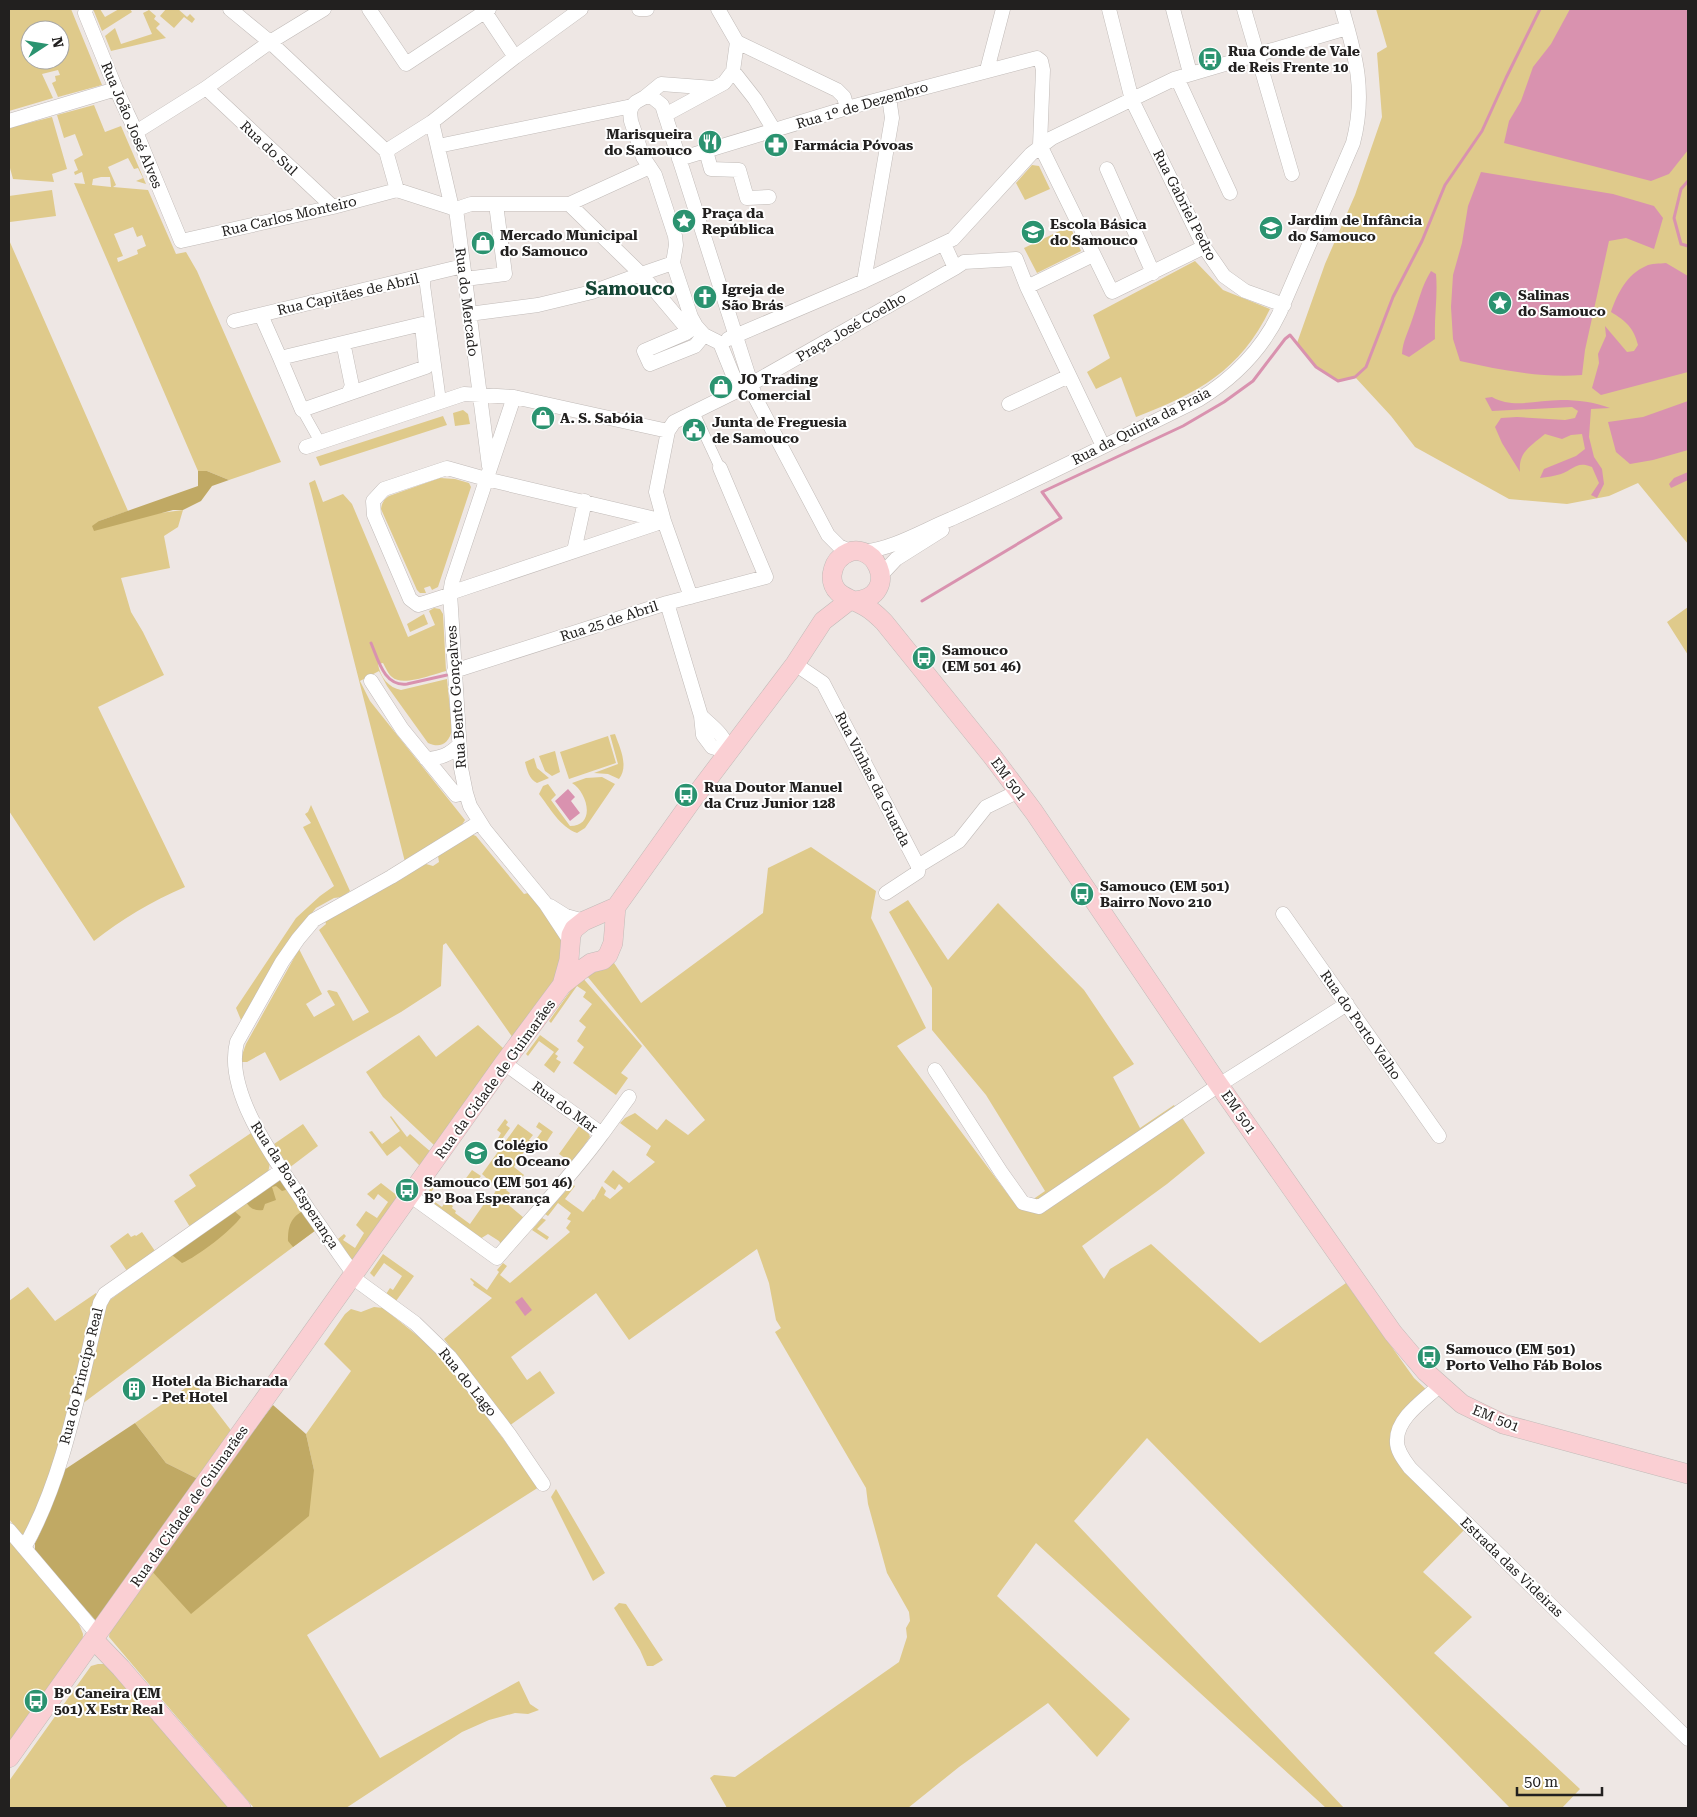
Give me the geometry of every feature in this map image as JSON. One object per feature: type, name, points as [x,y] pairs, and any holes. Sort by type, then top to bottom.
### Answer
[{"type":"main road","points":[[570,944],[573,953],[581,960],[591,963],[598,962],[608,955],[613,944],[612,937],[616,907],[795,664],[823,621],[834,566],[838,559],[857,552]]},
{"type":"main road","name":"EM 501","points":[[857,552],[873,558],[880,569],[884,622]]},
{"type":"main road","name":"EM 501","points":[[832,581],[838,593],[866,606],[884,622],[1019,791],[1093,897],[1219,1085],[1410,1354],[1440,1385],[1462,1404],[1503,1424],[1688,1474]]},
{"type":"main road","points":[[823,621],[852,600],[869,598],[880,581]]},
{"type":"main road","points":[[562,985],[567,969],[574,929],[586,921],[616,907]]},
{"type":"main road","points":[[586,921],[600,922],[606,926],[612,937]]},
{"type":"main road","points":[[562,985],[591,963]]},
{"type":"main road","name":"Rua da Cidade de Guimarães","points":[[9,1758],[562,985]]},
{"type":"main road","points":[[96,1637],[241,1808]]},
{"type":"street","name":"Rua João José Alves","points":[[86,9],[85,13],[116,89],[181,241]]},
{"type":"street","points":[[230,9],[270,42],[386,151],[397,190],[454,208],[471,204],[569,204],[650,167]]},
{"type":"street","points":[[136,132],[206,88],[270,42],[324,9]]},
{"type":"street","points":[[369,9],[406,64],[486,10],[515,57]]},
{"type":"street","points":[[386,151],[432,122],[515,57],[581,9]]},
{"type":"street","points":[[639,9],[647,9]]},
{"type":"street","points":[[718,9],[737,42],[837,90],[844,97],[847,108]]},
{"type":"street","name":"Rua Gabriel Pedro","points":[[1109,9],[1132,100],[1204,247],[1224,276],[1245,291],[1284,305]]},
{"type":"street","points":[[1173,9],[1183,76],[1230,194]]},
{"type":"street","points":[[1244,9],[1292,174]]},
{"type":"street","name":"Rua da Quinta da Praia","points":[[857,552],[873,551],[890,546],[984,504],[1198,400],[1239,371],[1259,347],[1284,305],[1348,157],[1356,129],[1359,81],[1354,50],[1342,9]]},
{"type":"street","points":[[988,70],[1005,11]]},
{"type":"street","points":[[720,343],[864,281],[944,244],[952,239],[1040,146],[1052,138],[1183,76],[1347,28]]},
{"type":"street","points":[[665,115],[724,83],[733,71],[737,42]]},
{"type":"street","name":"Rua 1º de Dezembro","points":[[679,159],[847,108],[1037,58],[1041,60],[1043,70],[1040,146]]},
{"type":"street","points":[[733,71],[755,99],[774,130]]},
{"type":"street","points":[[700,330],[691,317],[673,263],[676,245],[675,236],[655,175],[643,157],[631,121],[630,112],[636,102],[661,84],[714,88]]},
{"type":"street","name":"Rua do Sul","points":[[206,88],[333,207]]},
{"type":"street","points":[[9,121],[116,89]]},
{"type":"street","points":[[645,97],[658,100],[662,105],[736,336],[745,387]]},
{"type":"street","points":[[864,281],[892,118],[889,97]]},
{"type":"street","points":[[438,146],[632,106]]},
{"type":"street","name":"Rua do Mercado","points":[[432,122],[454,208],[479,395]]},
{"type":"street","points":[[1040,146],[1112,292],[1204,247]]},
{"type":"street","points":[[706,151],[711,169],[739,170],[747,198],[769,198]]},
{"type":"street","points":[[1107,169],[1153,273]]},
{"type":"street","name":"Rua Carlos Monteiro","points":[[181,241],[333,207],[397,190]]},
{"type":"street","name":"Rua Capitães de Abril","points":[[234,321],[426,275],[464,273],[505,274],[496,204]]},
{"type":"street","points":[[569,204],[641,274],[684,325],[700,330],[720,343],[745,387],[756,399],[821,525],[839,546],[857,552]]},
{"type":"street","points":[[944,244],[956,268]]},
{"type":"street","points":[[1093,255],[1027,287],[1104,446]]},
{"type":"street","name":"Praça José Coelho","points":[[668,431],[674,422],[745,387],[964,262],[1016,259],[1027,287]]},
{"type":"street","points":[[469,314],[538,305],[592,292],[673,263]]},
{"type":"street","points":[[426,275],[425,284],[441,401]]},
{"type":"street","points":[[261,315],[302,410],[320,442]]},
{"type":"street","points":[[280,358],[422,324],[426,367],[302,410]]},
{"type":"street","points":[[340,344],[344,347],[352,386],[348,394]]},
{"type":"street","points":[[1009,404],[1069,376]]},
{"type":"street","points":[[306,447],[464,394],[514,397],[668,431],[656,492],[664,521],[691,597]]},
{"type":"street","name":"Rua Bento Gonçalves","points":[[479,395],[488,474]]},
{"type":"street","name":"Rua Bento Gonçalves","points":[[514,397],[452,582],[450,594],[454,671],[461,768],[470,806],[485,830],[545,903]]},
{"type":"street","points":[[694,412],[720,468]]},
{"type":"street","points":[[447,468],[488,474],[664,521],[418,605],[410,599],[374,515],[373,501],[384,490],[447,468]]},
{"type":"street","name":"Rua 25 de Abril","points":[[454,671],[667,603],[766,577],[720,468]]},
{"type":"street","points":[[574,551],[585,501]]},
{"type":"street","name":"Rua da Quinta da Praia","points":[[880,581],[896,559],[984,504]]},
{"type":"street","points":[[667,603],[701,716],[701,727],[706,742],[712,747],[729,752]]},
{"type":"street","name":"Rua Vinhas da Guarda","points":[[795,664],[823,683],[918,866]]},
{"type":"street","points":[[371,681],[402,729],[456,796],[466,793]]},
{"type":"street","points":[[426,759],[441,758],[451,753],[459,745]]},
{"type":"street","points":[[886,893],[918,872],[918,866],[959,841],[986,807],[1019,791]]},
{"type":"street","name":"Rua da Boa Esperança","points":[[353,1276],[282,1170],[254,1124],[240,1089],[234,1065],[234,1052],[243,1029],[282,962],[314,920],[391,877],[480,822]]},
{"type":"street","points":[[545,903],[562,914],[586,921]]},
{"type":"street","points":[[545,903],[570,944]]},
{"type":"street","name":"Rua do Porto Velho","points":[[1283,914],[1439,1136]]},
{"type":"street","points":[[935,1070],[1023,1203],[1039,1208],[1219,1085],[1346,1004]]},
{"type":"street","name":"Rua do Mar","points":[[411,1196],[497,1258],[576,1169],[602,1134],[504,1064]]},
{"type":"street","points":[[602,1134],[629,1097]]},
{"type":"street","name":"Rua do Princípe Real","points":[[24,1548],[38,1524],[53,1481],[70,1427],[100,1303],[105,1294],[282,1170]]},
{"type":"street","name":"Rua do Lago","points":[[353,1276],[415,1323],[450,1357],[509,1434],[543,1484]]},
{"type":"street","name":"Estrada das Videiras","points":[[1440,1385],[1409,1415],[1400,1427],[1396,1440],[1401,1456],[1410,1468],[1688,1739]]},
{"type":"street","points":[[9,1530],[96,1637]]},
{"type":"shaded area","points":[[9,9],[71,9],[102,85],[58,97],[52,83],[56,81],[55,76],[60,75],[58,70],[42,74],[53,98],[9,111]]},
{"type":"shaded area","points":[[93,9],[100,9],[105,17],[119,9],[130,9],[132,12],[102,31]]},
{"type":"shaded area","points":[[166,9],[178,9],[187,17],[190,14],[195,19],[192,23],[184,17],[174,28],[160,16]]},
{"type":"shaded area","name":"Salinas do Samouco","points":[[1376,9],[1688,9],[1688,544],[1638,483],[1609,496],[1567,504],[1509,499],[1415,447],[1391,416],[1355,377],[1338,381],[1316,367],[1297,343],[1325,264],[1355,195],[1382,117],[1377,53],[1387,47]]},
{"type":"shaded area","points":[[1570,9],[1688,9],[1688,150],[1669,174],[1651,181],[1504,143],[1509,121],[1521,101],[1533,67],[1551,44]]},
{"type":"shaded area","points":[[149,10],[156,16],[154,19],[160,24],[156,28],[166,38],[111,51],[105,36],[115,28],[121,44],[152,34],[143,13]]},
{"type":"shaded area","points":[[94,105],[105,132],[121,126],[146,184],[136,181],[143,178],[138,168],[134,169],[128,158],[108,167],[116,185],[113,187],[148,190],[176,254],[186,252],[197,271],[281,462],[229,480],[207,471],[198,471],[74,183],[85,184],[82,172],[75,175],[74,172],[78,170],[74,160],[83,155],[75,134],[64,138],[57,115]],"holes":[[[110,177],[111,187],[92,185],[93,179]],[[133,227],[137,237],[142,235],[146,246],[137,250],[138,254],[118,262],[117,258],[123,256],[114,234]]]},
{"type":"shaded area","points":[[52,117],[67,169],[52,174],[54,182],[13,179],[9,168],[9,128]]},
{"type":"shaded area","points":[[1032,165],[1039,166],[1050,189],[1025,200],[1016,183]]},
{"type":"shaded area","points":[[1481,172],[1613,194],[1654,206],[1663,218],[1654,249],[1626,238],[1609,241],[1585,350],[1582,375],[1536,374],[1460,361],[1453,339],[1451,307],[1453,275],[1462,243],[1468,206]]},
{"type":"shaded area","points":[[52,190],[56,216],[10,222],[9,196]]},
{"type":"shaded area","points":[[1070,226],[1081,251],[1037,273],[1024,248]]},
{"type":"shaded area","points":[[9,240],[128,511],[99,521],[183,510],[178,527],[164,536],[170,568],[121,578],[131,612],[164,675],[98,707],[185,887],[138,911],[94,941],[9,811]]},
{"type":"shaded area","points":[[1195,261],[1223,290],[1270,309],[1245,349],[1215,377],[1179,399],[1136,417],[1121,377],[1096,389],[1087,372],[1110,358],[1093,315]]},
{"type":"shaded area","points":[[1666,263],[1688,276],[1688,372],[1601,395],[1592,388],[1599,363],[1598,354],[1606,336],[1605,326],[1627,352],[1634,351],[1638,345],[1629,326],[1611,312],[1616,298],[1633,274],[1650,264]]},
{"type":"shaded area","points":[[1431,271],[1436,274],[1435,339],[1409,357],[1402,354],[1403,345],[1422,289]]},
{"type":"shaded area","points":[[1492,397],[1508,403],[1561,400],[1580,401],[1610,408],[1591,409],[1589,437],[1594,457],[1602,469],[1604,484],[1597,498],[1591,495],[1599,483],[1592,467],[1587,465],[1579,465],[1561,474],[1540,478],[1544,469],[1576,456],[1585,449],[1582,434],[1571,435],[1562,439],[1545,434],[1523,454],[1520,472],[1502,443],[1495,427],[1501,418],[1565,420],[1575,418],[1578,411],[1572,407],[1492,411],[1485,398]]},
{"type":"shaded area","points":[[1688,401],[1688,450],[1653,460],[1630,464],[1616,452],[1608,422],[1643,417]]},
{"type":"shaded area","points":[[463,410],[468,414],[470,424],[455,426],[453,413]]},
{"type":"shaded area","points":[[443,416],[447,425],[320,466],[316,457]]},
{"type":"shaded area","points":[[198,471],[207,471],[229,480],[212,486],[201,501],[183,510],[173,510],[94,531],[92,526],[99,521],[198,486]]},
{"type":"shaded area","points":[[1688,472],[1688,480],[1671,488],[1669,484],[1674,478]]},
{"type":"shaded area","points":[[440,478],[455,479],[469,483],[471,487],[438,587],[432,590],[430,586],[424,588],[426,593],[420,593],[381,509],[383,501],[389,496]]},
{"type":"shaded area","points":[[315,480],[323,502],[343,494],[352,504],[408,637],[435,625],[429,611],[434,608],[440,609],[443,614],[446,671],[403,681],[392,677],[383,663],[378,664],[386,681],[393,687],[401,690],[447,679],[452,730],[444,744],[433,745],[428,743],[387,686],[379,671],[360,681],[370,701],[465,820],[458,831],[405,862],[309,483]]},
{"type":"shaded area","points":[[1688,607],[1688,655],[1667,622]]},
{"type":"shaded area","points":[[424,614],[428,624],[410,632],[407,624]]},
{"type":"shaded area","points":[[615,734],[623,763],[622,774],[619,779],[608,774],[594,773],[618,764],[610,735]]},
{"type":"shaded area","points":[[608,736],[616,763],[569,779],[560,752]]},
{"type":"shaded area","points":[[555,751],[560,772],[552,776],[545,771],[539,756]]},
{"type":"shaded area","points":[[534,758],[537,768],[549,778],[537,783],[530,777],[525,762]]},
{"type":"shaded area","points":[[602,777],[615,784],[585,828],[577,833],[560,822],[539,794],[543,786],[548,784],[556,795],[551,800],[570,826],[578,825],[584,821],[587,808],[582,794],[572,783],[586,778]]},
{"type":"shaded area","points":[[568,789],[575,797],[571,801],[580,813],[570,821],[555,801]]},
{"type":"shaded area","points":[[311,805],[350,891],[342,897],[334,898],[316,908],[301,926],[244,1020],[241,1020],[236,1008],[296,918],[334,886],[303,827],[311,823],[305,814]]},
{"type":"shaded area","points":[[471,834],[476,836],[524,894],[528,893],[557,929],[564,944],[564,969],[513,1038],[446,943],[443,945],[441,986],[401,1012],[280,1081],[265,1052],[247,1062],[242,1062],[242,1055],[246,1044],[299,949],[322,994],[306,1004],[314,1017],[335,1005],[327,991],[329,990],[337,992],[353,1021],[369,1012],[319,930],[326,924],[325,921],[426,864],[433,866],[439,862],[438,856]]},
{"type":"shaded area","points":[[811,847],[876,891],[871,918],[926,1028],[897,1046],[1019,1209],[1045,1191],[986,1095],[932,1030],[932,988],[889,912],[908,900],[948,960],[998,903],[1084,990],[1134,1064],[1113,1077],[1140,1128],[1174,1105],[1205,1153],[1167,1184],[1082,1246],[1104,1279],[1110,1269],[1151,1244],[1260,1343],[1346,1283],[1414,1378],[1431,1394],[1400,1427],[1401,1456],[1469,1525],[1423,1572],[1472,1617],[1434,1653],[1580,1789],[1562,1808],[1510,1808],[1147,1438],[1074,1521],[1344,1808],[1326,1808],[1036,1543],[997,1596],[1130,1719],[1097,1757],[1048,1703],[959,1767],[908,1808],[727,1808],[710,1778],[714,1775],[735,1777],[899,1662],[907,1637],[906,1628],[910,1621],[909,1612],[887,1573],[868,1504],[866,1488],[775,1332],[781,1328],[776,1320],[769,1283],[757,1249],[629,1340],[596,1293],[511,1357],[527,1380],[540,1371],[555,1393],[509,1426],[478,1382],[444,1339],[492,1298],[473,1285],[474,1283],[471,1278],[487,1290],[499,1272],[497,1270],[503,1263],[507,1266],[500,1275],[510,1283],[570,1232],[566,1228],[571,1221],[567,1219],[571,1213],[558,1203],[548,1216],[545,1214],[572,1184],[575,1186],[565,1199],[583,1212],[594,1200],[602,1186],[606,1191],[604,1195],[610,1199],[623,1188],[619,1184],[615,1190],[604,1182],[613,1170],[629,1183],[655,1162],[646,1155],[651,1146],[620,1123],[625,1118],[635,1113],[657,1130],[666,1119],[688,1135],[705,1120],[587,976],[614,963],[641,1003],[763,913],[768,868]]},
{"type":"shaded area","points":[[581,976],[642,1046],[621,1073],[628,1078],[616,1095],[573,1063],[584,1047],[577,1041],[586,1027],[579,1021],[592,1004],[583,997],[586,992],[577,986],[551,1023],[549,1021]]},
{"type":"shaded area","points":[[478,1025],[504,1049],[435,1146],[383,1097],[366,1072],[419,1035],[436,1057]]},
{"type":"shaded area","points":[[540,1035],[559,1049],[555,1054],[558,1056],[556,1059],[561,1062],[554,1073],[544,1065],[554,1052],[539,1041],[528,1056],[526,1054]]},
{"type":"shaded area","points":[[391,1116],[407,1137],[410,1134],[431,1152],[420,1166],[400,1146],[387,1156],[369,1132],[372,1131],[382,1144],[400,1131]]},
{"type":"shaded area","points":[[505,1119],[508,1122],[506,1125],[510,1128],[500,1142],[497,1140],[501,1133],[497,1130]]},
{"type":"shaded area","points":[[539,1122],[553,1132],[545,1144],[537,1138],[542,1131],[536,1127]]},
{"type":"shaded area","points":[[303,1124],[318,1146],[289,1168],[274,1144]]},
{"type":"shaded area","points":[[518,1124],[533,1135],[514,1167],[524,1175],[516,1186],[511,1183],[506,1190],[510,1193],[504,1201],[494,1194],[497,1188],[482,1174]]},
{"type":"shaded area","points":[[579,1126],[590,1137],[572,1163],[559,1154]]},
{"type":"shaded area","points":[[251,1133],[270,1163],[268,1173],[190,1227],[174,1201],[196,1186],[189,1175]]},
{"type":"shaded area","points":[[472,1170],[481,1176],[474,1185],[464,1181]]},
{"type":"shaded area","points":[[276,1179],[283,1180],[289,1189],[282,1191],[276,1186],[272,1187],[276,1200],[265,1204],[263,1210],[254,1209],[248,1205],[245,1200]]},
{"type":"shaded area","points":[[283,1180],[316,1230],[82,1404],[106,1303],[232,1209]]},
{"type":"shaded area","points":[[381,1183],[399,1197],[353,1262],[338,1239],[344,1234],[346,1236],[343,1240],[355,1248],[364,1233],[356,1225],[366,1211],[377,1218],[388,1202],[378,1194],[374,1200],[367,1194]]},
{"type":"shaded area","points":[[433,1184],[436,1185],[428,1197],[442,1207],[446,1201],[453,1206],[452,1208],[456,1211],[455,1213],[470,1224],[488,1195],[502,1205],[504,1201],[524,1218],[502,1246],[499,1241],[488,1234],[480,1239],[427,1200],[426,1196]]},
{"type":"shaded area","points":[[232,1209],[241,1217],[214,1243],[182,1263],[172,1255]]},
{"type":"shaded area","points":[[305,1210],[316,1230],[293,1247],[288,1241],[289,1227],[293,1219]]},
{"type":"shaded area","points":[[542,1218],[546,1220],[537,1229],[549,1237],[547,1240],[532,1230]]},
{"type":"shaded area","points":[[142,1232],[155,1251],[127,1271],[110,1246],[128,1233],[131,1237]]},
{"type":"shaded area","points":[[383,1254],[414,1276],[396,1301],[386,1294],[390,1288],[393,1290],[402,1276],[384,1263],[374,1277],[370,1273]]},
{"type":"shaded area","points":[[28,1287],[55,1321],[96,1293],[98,1300],[59,1448],[26,1534],[21,1534],[9,1519],[9,1301]]},
{"type":"shaded area","points":[[522,1297],[532,1310],[525,1316],[515,1302]]},
{"type":"shaded area","points":[[374,1307],[383,1308],[434,1349],[455,1374],[539,1487],[307,1635],[380,1758],[519,1681],[530,1704],[539,1710],[528,1714],[515,1713],[489,1720],[462,1732],[346,1808],[254,1808],[109,1637],[110,1630],[152,1572],[314,1470],[306,1434],[351,1371],[324,1344],[345,1314],[351,1309],[361,1312]]},
{"type":"shaded area","points":[[194,1382],[233,1433],[200,1480],[166,1463],[135,1423]]},
{"type":"shaded area","points":[[273,1405],[306,1434],[314,1470],[309,1516],[191,1614],[149,1568]]},
{"type":"shaded area","points":[[135,1423],[166,1463],[200,1480],[98,1623],[38,1556],[35,1550],[35,1543],[64,1470]]},
{"type":"shaded area","points":[[556,1489],[605,1573],[593,1581],[551,1497]]},
{"type":"shaded area","points":[[9,1540],[77,1619],[83,1634],[82,1648],[9,1745]]},
{"type":"shaded area","points":[[619,1603],[626,1604],[663,1660],[653,1666],[647,1666],[640,1650],[614,1608]]},
{"type":"shaded area","points":[[105,1664],[113,1668],[233,1808],[9,1808],[9,1781],[91,1666]]},
{"type":"waterway","points":[[922,601],[1061,518],[1042,492],[1183,426],[1224,402],[1253,381],[1290,335],[1316,367],[1338,381],[1355,377],[1366,367],[1393,297],[1422,241],[1445,185],[1482,131],[1540,9]]},
{"type":"waterway","points":[[1688,181],[1681,189],[1674,218],[1681,244],[1688,246]]},
{"type":"waterway","points":[[371,643],[379,664],[387,677],[399,684],[447,675]]},
{"type":"place","name":"Rua Conde de Vale de Reis Frente 10","points":[[1210,59]]},
{"type":"place","name":"Marisqueira do Samouco","points":[[710,142]]},
{"type":"place","name":"Farmácia Póvoas","points":[[776,145]]},
{"type":"place","name":"Praça da República","points":[[684,221]]},
{"type":"place","name":"Jardim de Infância do Samouco","points":[[1271,228]]},
{"type":"place","name":"Escola Básica do Samouco","points":[[1033,232]]},
{"type":"place","name":"Mercado Municipal do Samouco","points":[[483,243]]},
{"type":"place","name":"Igreja de São Brás","points":[[705,297]]},
{"type":"place","name":"Salinas do Samouco","points":[[1500,303]]},
{"type":"place","name":"JO Trading Comercial","points":[[721,387]]},
{"type":"place","name":"A. S. Sabóia","points":[[543,418]]},
{"type":"place","name":"Junta de Freguesia de Samouco","points":[[694,430]]},
{"type":"place","name":"Samouco (EM 501 46)","points":[[924,658]]},
{"type":"place","name":"Rua Doutor Manuel da Cruz Junior 128","points":[[686,795]]},
{"type":"place","name":"Samouco (EM 501) Bairro Novo 210","points":[[1082,894]]},
{"type":"place","name":"Colégio do Oceano","points":[[476,1153]]},
{"type":"place","name":"Samouco (EM 501 46) Bº Boa Esperança","points":[[407,1190]]},
{"type":"place","name":"Samouco (EM 501) Porto Velho Fáb Bolos","points":[[1429,1357]]},
{"type":"place","name":"Hotel da Bicharada - Pet Hotel","points":[[134,1389]]},
{"type":"place","name":"Bº Caneira (EM 501) X Estr Real","points":[[36,1701]]},
{"type":"district","name":"Samouco","points":[[630,288]]}]
